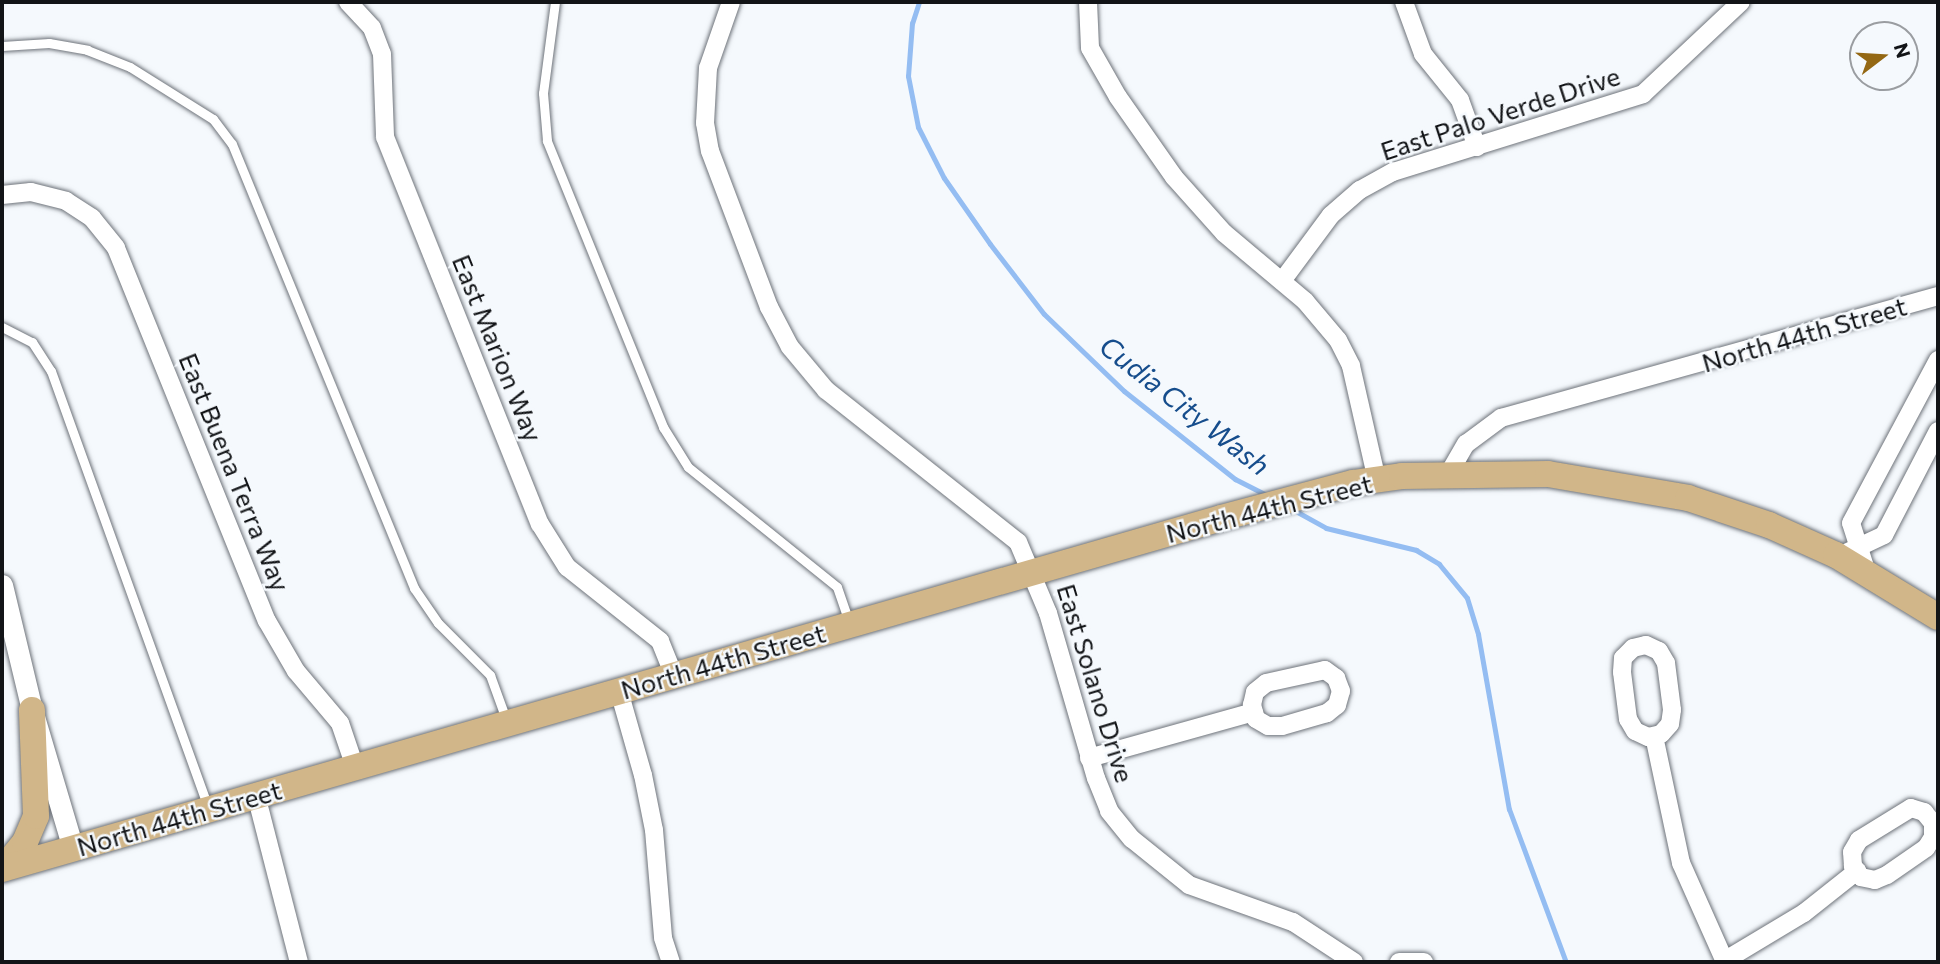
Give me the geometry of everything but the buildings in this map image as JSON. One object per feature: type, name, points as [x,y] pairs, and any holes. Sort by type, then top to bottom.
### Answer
[{"type":"main road","name":"North 44th Street","points":[[3,869],[1221,518],[1377,480],[1449,473],[1548,474],[1660,491],[1769,525],[1853,559],[1938,617]]},
{"type":"main road","points":[[3,869],[25,842],[36,816],[32,710]]},
{"type":"street","name":"East Marion Way","points":[[348,2],[372,28],[382,54],[386,137],[540,524],[567,567],[660,641],[674,675]]},
{"type":"street","name":"East Solano Drive","points":[[731,2],[708,68],[705,123],[715,164],[769,307],[790,347],[826,390],[1009,530],[1034,572],[1088,758],[1110,811],[1159,864],[1189,885],[1293,922],[1354,962]]},
{"type":"street","points":[[1088,2],[1090,48],[1118,97],[1198,206],[1282,281],[1338,340],[1351,366],[1377,480]]},
{"type":"street","points":[[1404,2],[1423,54],[1460,100],[1477,147]]},
{"type":"street","name":"East Palo Verde Drive","points":[[1282,281],[1331,215],[1360,190],[1393,173],[1643,94],[1662,80],[1741,2]]},
{"type":"street","name":"East Buena Terra Way","points":[[2,195],[31,192],[66,201],[92,218],[116,248],[267,621],[296,671],[340,723],[355,767]]},
{"type":"street","name":"North 44th Street","points":[[1449,473],[1466,444],[1501,418],[1938,296]]},
{"type":"street","points":[[1853,559],[1851,523],[1938,360]]},
{"type":"street","points":[[1853,559],[1884,535],[1938,431]]},
{"type":"street","points":[[2,585],[32,710],[73,848]]},
{"type":"street","points":[[1646,645],[1659,651],[1666,663],[1672,710],[1670,724],[1654,736],[1635,731],[1628,719],[1622,672],[1623,659],[1633,648],[1646,645]]},
{"type":"street","points":[[1325,670],[1336,678],[1341,691],[1337,705],[1327,713],[1282,726],[1268,726],[1254,712],[1255,692],[1266,684],[1311,671],[1325,670]]},
{"type":"street","points":[[619,691],[648,797],[663,938],[671,962]]},
{"type":"street","points":[[1088,758],[1254,712]]},
{"type":"street","points":[[1654,736],[1681,863],[1724,961],[1804,913],[1857,871]]},
{"type":"street","points":[[256,795],[299,962]]},
{"type":"street","points":[[1911,808],[1924,812],[1933,823],[1933,837],[1926,848],[1905,865],[1875,880],[1857,871],[1852,852],[1859,840],[1898,813],[1911,808]]},
{"type":"street","points":[[1399,962],[1423,962]]},
{"type":"lane","points":[[555,2],[543,93],[547,141],[663,427],[688,467],[837,587],[849,624]]},
{"type":"lane","points":[[2,46],[49,43],[87,50],[130,67],[213,119],[237,156],[414,588],[438,623],[490,675],[507,723]]},
{"type":"lane","points":[[2,327],[32,342],[51,371],[209,809]]},
{"type":"waterway","name":"Cudia City Wash","points":[[919,2],[912,23],[908,76],[918,127],[944,178],[990,244],[1044,314],[1124,391],[1235,479],[1268,496]]},
{"type":"waterway","name":"Cudia City Wash","points":[[1292,509],[1326,528],[1416,550],[1439,564],[1467,598],[1478,634],[1509,809],[1566,962]]}]
